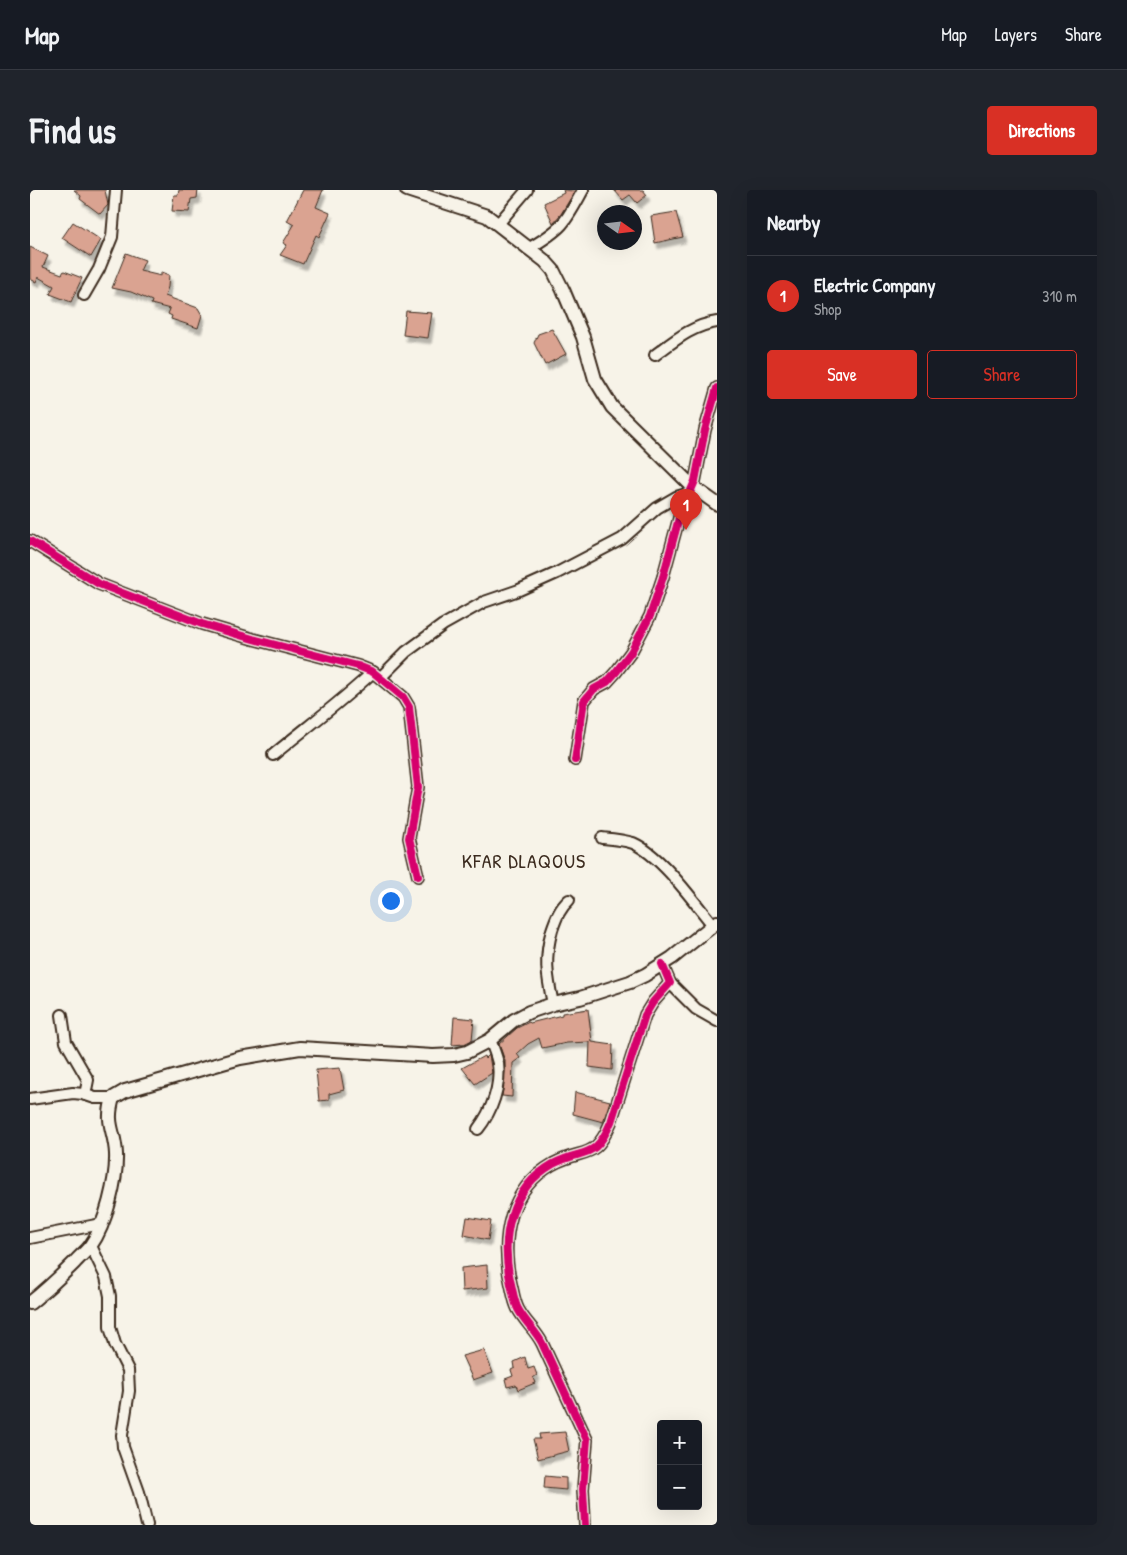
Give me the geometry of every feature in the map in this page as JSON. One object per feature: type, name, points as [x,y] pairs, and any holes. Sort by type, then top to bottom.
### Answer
[{"type":"main road","points":[[407,190],[480,214],[498,224],[544,261],[559,280],[583,337],[595,378],[606,400],[691,490],[717,504]]},
{"type":"main road","points":[[30,1303],[56,1281],[91,1246],[101,1224],[110,1195],[116,1154],[109,1121],[110,1109],[113,1098],[125,1090],[240,1058],[300,1048],[433,1056],[467,1052],[490,1040],[514,1020],[529,1012],[630,982],[662,964],[715,924]]},
{"type":"street","points":[[84,295],[99,269],[112,237],[116,190]]},
{"type":"street","points":[[498,224],[527,190]]},
{"type":"street","points":[[528,248],[554,233],[566,222],[583,190]]},
{"type":"street","points":[[655,355],[700,326],[717,322]]},
{"type":"street","points":[[575,760],[584,701],[594,689],[607,682],[631,652],[642,633],[657,595],[679,518],[698,468],[705,430],[717,388]]},
{"type":"street","points":[[273,755],[330,708],[443,625],[484,602],[519,590],[557,573],[622,539],[657,508],[691,490]]},
{"type":"street","points":[[30,541],[99,584],[202,624],[358,666],[377,674],[403,697],[409,707],[418,787],[409,838],[418,876]]},
{"type":"street","points":[[602,838],[632,843],[650,854],[715,924]]},
{"type":"street","points":[[553,1004],[548,979],[547,953],[557,916],[569,900]]},
{"type":"street","points":[[662,964],[670,983],[696,1009],[717,1021]]},
{"type":"street","points":[[585,1525],[583,1489],[587,1440],[540,1338],[518,1308],[509,1274],[506,1240],[516,1204],[523,1191],[532,1181],[541,1172],[564,1159],[593,1150],[603,1139],[645,1016],[653,1002],[670,983]]},
{"type":"street","points":[[62,1015],[66,1042],[88,1080],[85,1095]]},
{"type":"street","points":[[478,1129],[488,1114],[497,1082],[497,1060],[490,1040]]},
{"type":"street","points":[[30,1099],[73,1093],[96,1098],[113,1098]]},
{"type":"street","points":[[30,1238],[101,1224]]},
{"type":"street","points":[[91,1246],[106,1277],[109,1289],[110,1327],[115,1344],[128,1370],[129,1391],[122,1435],[123,1447],[139,1492],[147,1525]]},
{"type":"building","points":[[74,190],[105,190],[108,205],[100,214],[80,199],[81,196]]},
{"type":"building","points":[[179,190],[198,190],[197,198],[191,199],[189,212],[172,211],[174,195],[178,195]]},
{"type":"building","points":[[303,190],[323,190],[316,207],[330,213],[319,237],[316,235],[303,264],[280,255],[287,245],[283,243],[294,225],[287,221]]},
{"type":"building","points":[[563,190],[575,191],[553,223],[544,203],[564,193]]},
{"type":"building","points":[[614,190],[643,190],[647,195],[637,203],[630,195],[623,200]]},
{"type":"building","points":[[676,212],[683,237],[655,243],[651,216]]},
{"type":"building","points":[[73,222],[101,240],[91,257],[62,238]]},
{"type":"building","points":[[30,247],[48,256],[43,267],[62,274],[64,271],[82,278],[71,302],[50,294],[54,286],[38,277],[36,282],[30,279]]},
{"type":"building","points":[[126,253],[145,260],[140,271],[161,276],[161,272],[169,275],[165,296],[198,308],[202,315],[198,328],[171,319],[172,316],[168,314],[170,309],[151,304],[152,301],[131,292],[112,288]]},
{"type":"building","points":[[406,311],[432,313],[428,338],[403,335]]},
{"type":"building","points":[[552,329],[566,354],[545,365],[534,343],[538,334]]},
{"type":"building","points":[[588,1009],[592,1042],[613,1045],[612,1070],[589,1067],[590,1042],[567,1043],[542,1048],[539,1038],[528,1044],[517,1054],[520,1058],[513,1063],[512,1097],[502,1096],[505,1061],[499,1044],[517,1028],[529,1022],[562,1015],[562,1013]]},
{"type":"building","points":[[454,1017],[474,1019],[472,1040],[464,1044],[452,1045]]},
{"type":"building","points":[[489,1055],[492,1073],[475,1084],[462,1068],[484,1056],[485,1059]]},
{"type":"building","points":[[340,1068],[344,1090],[329,1094],[329,1100],[319,1101],[316,1070]]},
{"type":"building","points":[[575,1092],[610,1101],[603,1122],[573,1114]]},
{"type":"building","points":[[467,1217],[491,1221],[488,1240],[464,1235]]},
{"type":"building","points":[[487,1265],[488,1288],[462,1291],[461,1268]]},
{"type":"building","points":[[484,1350],[493,1373],[473,1380],[462,1356]]},
{"type":"building","points":[[525,1357],[528,1369],[534,1367],[537,1375],[533,1378],[535,1383],[518,1390],[516,1385],[507,1387],[505,1379],[513,1376],[511,1370],[515,1368],[514,1362]]},
{"type":"building","points":[[565,1432],[569,1451],[538,1459],[533,1439],[540,1439],[539,1434]]},
{"type":"building","points":[[545,1476],[566,1478],[566,1490],[544,1488]]},
{"type":"cycle path","points":[[575,760],[584,701],[594,689],[607,682],[616,672],[631,652],[650,616],[679,518],[695,481],[705,430],[717,388]]},
{"type":"cycle path","points":[[30,541],[99,584],[202,624],[358,666],[373,672],[403,697],[409,707],[418,787],[409,838],[418,876]]},
{"type":"cycle path","points":[[585,1525],[583,1489],[587,1440],[542,1343],[517,1306],[508,1267],[508,1232],[511,1216],[517,1201],[538,1174],[564,1159],[588,1152],[605,1135],[611,1122],[645,1015],[653,1002],[670,983],[662,964]]},
{"type":"place","name":"Electric Company","points":[[686,530]]},
{"type":"district","name":"KFAR DLAQOUS","points":[[524,861]]}]
